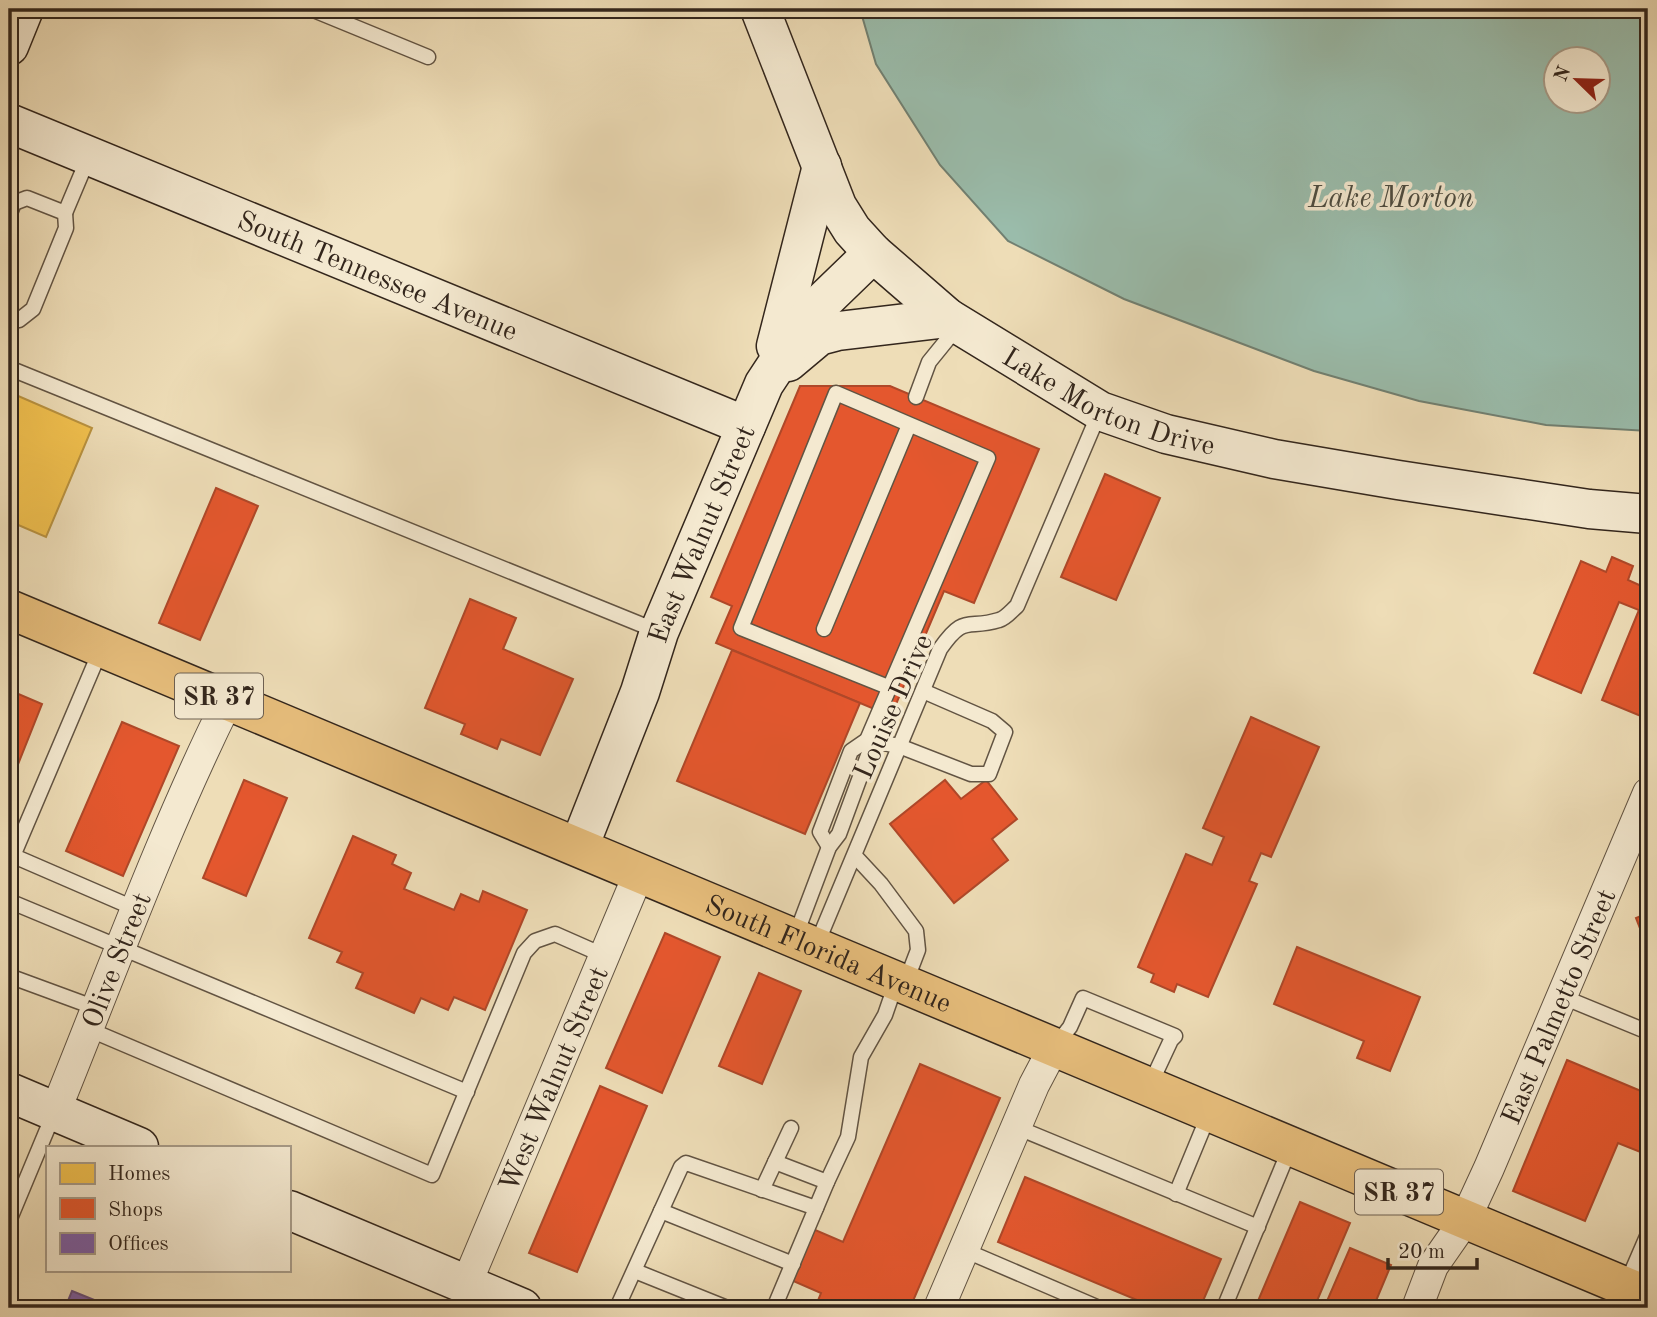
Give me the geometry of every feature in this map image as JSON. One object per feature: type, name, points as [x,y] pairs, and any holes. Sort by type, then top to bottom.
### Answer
[{"type":"main road","name":"South Florida Avenue","points":[[9,609],[1637,1291]]},
{"type":"street","points":[[9,46],[24,9]]},
{"type":"street","name":"Lake Morton Drive","points":[[760,9],[837,206],[852,230],[873,253],[954,321],[1100,411],[1166,434],[1274,458],[1507,497],[1648,514]]},
{"type":"street","name":"South Tennessee Avenue","points":[[9,122],[746,426]]},
{"type":"street","points":[[765,382],[788,305],[821,166]]},
{"type":"street","name":"East Walnut Street","points":[[579,847],[640,692],[659,632],[765,382],[811,313],[873,253]]},
{"type":"street","points":[[765,382],[818,337],[838,331],[954,321]]},
{"type":"street","name":"Olive Street","points":[[55,1112],[136,909],[204,749],[228,700]]},
{"type":"street","name":"East Palmetto Street","points":[[1417,1308],[1433,1266],[1465,1220],[1563,997],[1648,793]]},
{"type":"street","name":"West Walnut Street","points":[[466,1285],[639,873]]},
{"type":"street","points":[[939,1308],[1016,1127],[1054,1047]]},
{"type":"street","points":[[9,1092],[137,1146]]},
{"type":"street","points":[[290,1210],[522,1308]]},
{"type":"lane","points":[[311,9],[428,57]]},
{"type":"lane","points":[[9,321],[19,320],[33,309],[66,228],[65,213],[89,155]]},
{"type":"lane","points":[[9,216],[14,203],[27,198],[65,213]]},
{"type":"lane","points":[[916,397],[929,362],[954,321]]},
{"type":"lane","points":[[9,368],[659,632]]},
{"type":"lane","points":[[805,943],[829,847],[820,832],[851,751],[867,740],[988,458],[836,393],[741,628],[888,687]]},
{"type":"lane","name":"Louise Drive","points":[[805,943],[855,856],[940,649],[953,631],[968,624],[1002,620],[1017,606],[1100,411]]},
{"type":"lane","points":[[824,629],[909,425]]},
{"type":"lane","points":[[102,648],[11,855],[136,909]]},
{"type":"lane","points":[[867,740],[899,746],[971,774],[989,774],[1005,732],[992,721],[923,691]]},
{"type":"lane","points":[[774,1308],[848,1137],[862,1057],[918,950],[916,932],[881,884],[855,856]]},
{"type":"lane","points":[[9,901],[467,1092]]},
{"type":"lane","points":[[9,976],[92,1019],[432,1175],[524,953],[535,941],[555,934],[605,956]]},
{"type":"lane","points":[[1563,997],[1648,1032]]},
{"type":"lane","points":[[1054,1047],[1070,1027],[1083,998],[1175,1036],[1149,1088]]},
{"type":"lane","name":"Olive Street","points":[[9,1221],[55,1112]]},
{"type":"lane","points":[[1176,1194],[1209,1113]]},
{"type":"lane","points":[[1016,1127],[1258,1227]]},
{"type":"lane","points":[[762,1190],[791,1128]]},
{"type":"lane","points":[[1224,1308],[1290,1146]]},
{"type":"lane","points":[[775,1162],[827,1182]]},
{"type":"lane","points":[[618,1308],[681,1167],[686,1163],[816,1208]]},
{"type":"lane","points":[[661,1212],[793,1264]]},
{"type":"lane","points":[[1637,1291],[1648,1234]]},
{"type":"lane","points":[[964,1250],[1099,1308]]},
{"type":"lane","points":[[635,1270],[727,1308]]},
{"type":"water","name":"Lake Morton","points":[[860,9],[1648,9],[1648,431],[1546,425],[1419,401],[1314,371],[1124,299],[1008,241],[940,165],[876,64]]},
{"type":"building: Homes","points":[[9,392],[92,428],[46,537],[9,521]]},
{"type":"building: Shops","points":[[800,386],[890,386],[1039,449],[974,603],[944,591],[891,716],[716,643],[732,606],[711,597]]},
{"type":"building: Shops","points":[[1105,474],[1160,498],[1116,600],[1061,577]]},
{"type":"building: Shops","points":[[216,488],[258,506],[200,640],[159,623]]},
{"type":"building: Shops","points":[[1612,557],[1633,566],[1628,580],[1648,589],[1648,719],[1602,700],[1639,610],[1619,602],[1581,693],[1534,673],[1581,561],[1606,572]]},
{"type":"building: Shops","points":[[470,599],[516,618],[503,649],[573,679],[540,755],[501,739],[497,749],[461,734],[465,724],[425,708]]},
{"type":"building: Shops","points":[[732,650],[860,703],[805,834],[677,781]]},
{"type":"building: Shops","points":[[9,690],[42,704],[9,787]]},
{"type":"building: Shops","points":[[1251,717],[1319,747],[1271,857],[1261,853],[1249,881],[1257,884],[1208,997],[1177,984],[1174,992],[1151,982],[1154,974],[1138,967],[1186,854],[1212,865],[1224,837],[1203,828]]},
{"type":"building: Shops","points":[[122,722],[179,746],[123,876],[66,851]]},
{"type":"building: Shops","points":[[244,780],[287,798],[246,896],[203,878]]},
{"type":"building: Shops","points":[[945,780],[961,799],[986,780],[1017,819],[992,839],[1008,860],[954,903],[890,824]]},
{"type":"building: Shops","points":[[353,836],[396,855],[392,864],[411,873],[404,889],[454,910],[461,894],[479,902],[483,891],[527,910],[485,1010],[454,997],[448,1010],[421,998],[414,1013],[356,988],[363,973],[337,962],[342,952],[309,938]]},
{"type":"building: Shops","points":[[1648,913],[1648,949],[1636,918]]},
{"type":"building: Shops","points":[[665,933],[720,957],[662,1093],[606,1068]]},
{"type":"building: Shops","points":[[1297,947],[1420,997],[1390,1071],[1357,1058],[1364,1041],[1274,1004]]},
{"type":"building: Shops","points":[[759,973],[801,991],[762,1084],[719,1066]]},
{"type":"building: Shops","points":[[1567,1060],[1648,1094],[1648,1155],[1618,1143],[1585,1221],[1513,1191]]},
{"type":"building: Shops","points":[[920,1064],[1000,1098],[910,1308],[815,1308],[821,1293],[791,1280],[813,1229],[843,1242]]},
{"type":"building: Shops","points":[[600,1086],[647,1106],[577,1272],[529,1253]]},
{"type":"building: Shops","points":[[1025,1177],[1221,1259],[1200,1308],[1156,1308],[998,1242]]},
{"type":"building: Shops","points":[[1300,1202],[1350,1223],[1314,1308],[1255,1308]]},
{"type":"building: Shops","points":[[1350,1248],[1391,1265],[1373,1308],[1324,1308]]},
{"type":"building: Offices","points":[[72,1291],[114,1308],[65,1308]]}]
